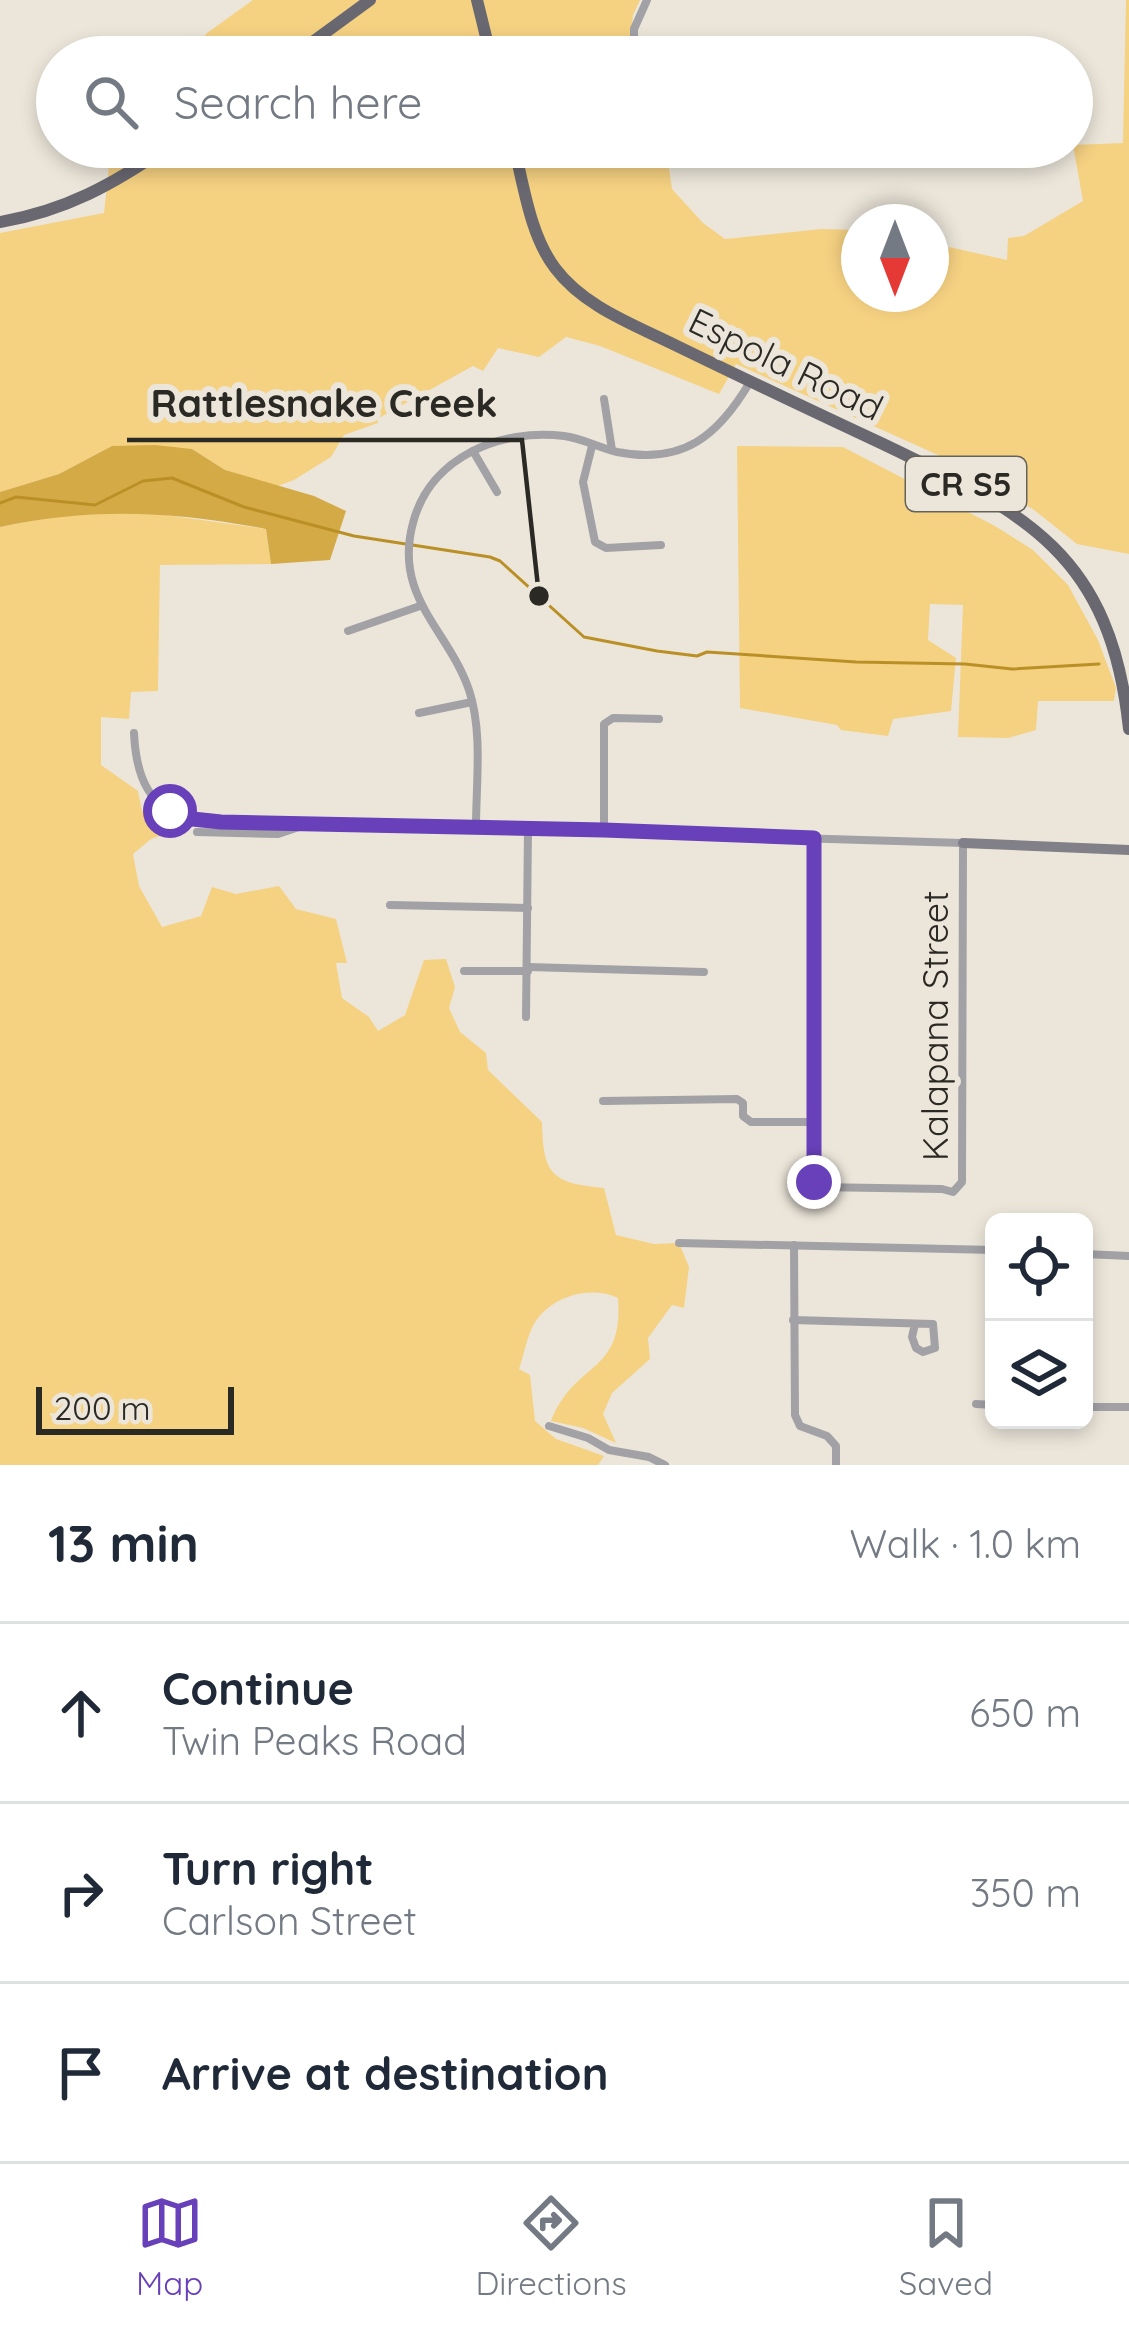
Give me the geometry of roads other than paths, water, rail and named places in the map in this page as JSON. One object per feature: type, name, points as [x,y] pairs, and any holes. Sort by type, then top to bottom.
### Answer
[{"type":"main road","points":[[321,36],[370,0]]},
{"type":"main road","points":[[477,0],[486,36]]},
{"type":"main road","points":[[0,222],[53,211],[95,194],[135,168]]},
{"type":"main road","name":"Espola Road","points":[[520,168],[541,242],[568,283],[596,304],[970,486],[1018,515],[1077,576],[1124,658],[1129,729]]},
{"type":"street","points":[[634,36],[647,0]]},
{"type":"street","points":[[476,827],[472,702],[464,679],[420,606],[409,565],[416,513],[438,477],[473,451],[523,434],[567,436],[611,450],[656,454],[688,447],[721,424],[750,382]]},
{"type":"street","points":[[604,399],[611,450]]},
{"type":"street","points":[[592,445],[584,482],[595,542],[606,548],[661,545]]},
{"type":"street","points":[[473,451],[497,493]]},
{"type":"street","points":[[348,631],[420,606]]},
{"type":"street","points":[[418,713],[472,702]]},
{"type":"street","points":[[604,830],[604,724],[613,718],[659,719]]},
{"type":"street","points":[[134,733],[138,776],[177,815],[221,822],[604,830],[1129,850]]},
{"type":"street","points":[[197,832],[278,834],[306,824]]},
{"type":"street","points":[[526,1017],[528,828]]},
{"type":"street","points":[[603,1101],[737,1099],[743,1116],[751,1122],[813,1122],[814,838]]},
{"type":"street","name":"Kalapana Street","points":[[813,1122],[815,1187],[953,1192],[962,1182],[963,843]]},
{"type":"street","points":[[390,905],[528,908]]},
{"type":"street","points":[[464,971],[704,972]]},
{"type":"street","points":[[679,1243],[985,1250]]},
{"type":"street","points":[[794,1245],[795,1414],[800,1426],[836,1445],[836,1465]]},
{"type":"street","points":[[1093,1254],[1129,1256]]},
{"type":"street","points":[[793,1320],[915,1324]]},
{"type":"street","points":[[976,1404],[985,1404]]},
{"type":"street","points":[[1093,1407],[1129,1407]]},
{"type":"street","points":[[549,1426],[609,1450],[665,1465]]},
{"type":"waterway","points":[[0,503],[16,497],[95,505],[143,481],[172,478],[244,507],[354,536],[490,557],[584,637],[657,651],[1012,669],[1099,664]]},
{"type":"place","name":"Rattlesnake Creek","points":[[539,596]]}]
